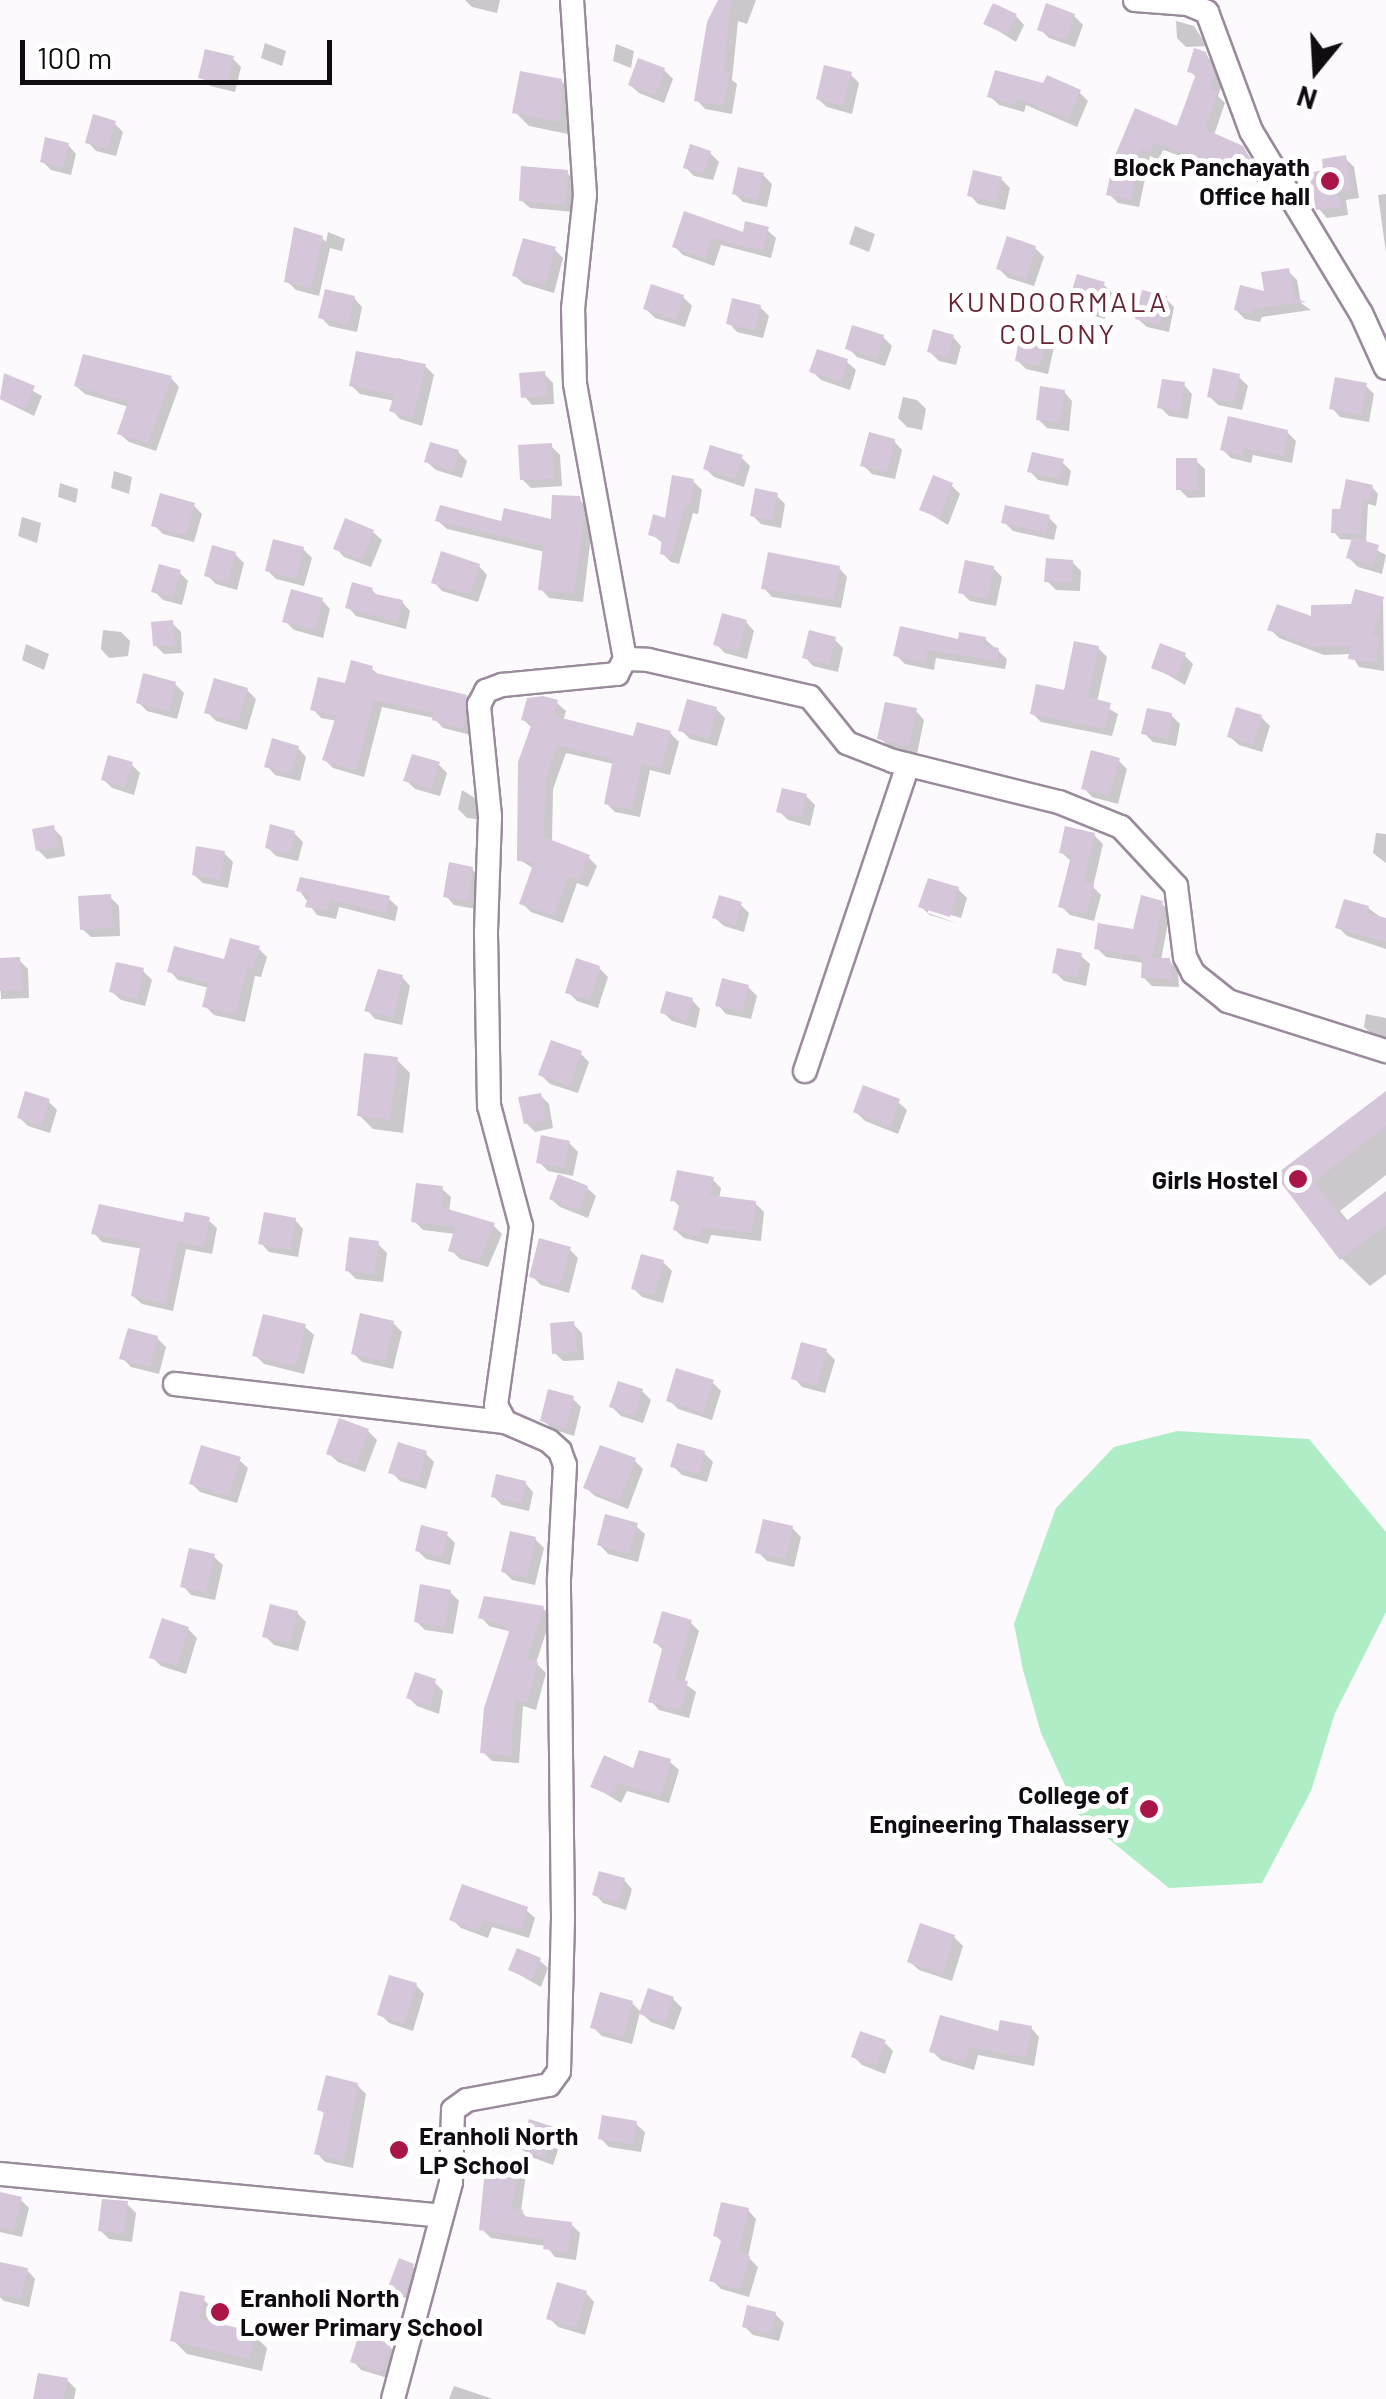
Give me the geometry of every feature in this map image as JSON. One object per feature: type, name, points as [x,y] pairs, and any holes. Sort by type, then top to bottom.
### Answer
[{"type":"street","points":[[505,1422],[496,1404],[521,1226],[489,1106],[486,932],[490,816],[480,705],[486,691],[502,685],[617,674],[625,660],[575,383],[572,309],[585,195],[572,0]]},
{"type":"street","points":[[1135,0],[1212,6],[1250,132],[1361,313],[1386,368]]},
{"type":"street","points":[[625,660],[648,660],[810,697],[847,742],[908,764],[1059,802],[1121,827],[1176,886],[1185,957],[1193,973],[1228,1001],[1386,1051]]},
{"type":"street","points":[[804,1071],[908,764]]},
{"type":"street","points":[[175,1384],[380,1404],[505,1422],[549,1441],[560,1451],[565,1465],[559,1579],[563,1917],[559,2071],[549,2086],[468,2100],[453,2110],[450,2182],[393,2399]]},
{"type":"street","points":[[0,2174],[442,2216]]},
{"type":"green space","points":[[1177,1431],[1309,1439],[1386,1532],[1386,1612],[1335,1713],[1311,1791],[1262,1883],[1169,1888],[1078,1814],[1041,1733],[1014,1624],[1056,1508],[1114,1447]]},
{"type":"building","points":[[718,0],[731,0],[724,72],[730,73],[723,106],[694,101],[707,22]]},
{"type":"building","points":[[993,3],[1017,14],[1007,35],[983,24]]},
{"type":"building","points":[[1046,3],[1075,14],[1066,40],[1037,30]]},
{"type":"building","points":[[1194,48],[1206,52],[1214,74],[1210,89],[1218,92],[1205,129],[1243,146],[1253,163],[1249,175],[1154,143],[1150,153],[1141,149],[1131,200],[1106,195],[1114,158],[1135,108],[1177,126],[1196,74],[1187,72]]},
{"type":"building","points":[[205,49],[234,56],[227,85],[198,78]]},
{"type":"building","points":[[638,58],[665,68],[655,96],[628,85]]},
{"type":"building","points":[[824,65],[852,72],[843,106],[816,99]]},
{"type":"building","points":[[995,70],[1043,83],[1047,75],[1081,90],[1068,120],[1017,98],[1015,105],[987,97]]},
{"type":"building","points":[[520,71],[562,79],[560,122],[512,113]]},
{"type":"building","points":[[93,114],[116,121],[108,149],[85,143]]},
{"type":"building","points":[[45,137],[69,143],[63,168],[40,162]]},
{"type":"building","points":[[690,144],[711,151],[704,174],[683,168]]},
{"type":"building","name":"Block Panchayath Office hall","points":[[1346,155],[1351,190],[1338,192],[1341,207],[1316,210],[1309,173],[1323,170],[1322,159]]},
{"type":"building","points":[[521,166],[568,170],[566,205],[519,201]]},
{"type":"building","points":[[738,167],[764,173],[758,200],[732,194]]},
{"type":"building","points":[[973,170],[1002,177],[996,203],[967,196]]},
{"type":"building","points":[[684,211],[743,232],[745,221],[769,227],[762,251],[712,238],[705,258],[672,247]]},
{"type":"building","points":[[294,227],[323,236],[311,288],[284,282]]},
{"type":"building","points":[[1007,236],[1036,246],[1026,279],[996,269]]},
{"type":"building","points":[[523,238],[556,247],[545,285],[512,276]]},
{"type":"building","points":[[1289,268],[1294,298],[1306,302],[1253,309],[1252,315],[1234,310],[1240,285],[1264,291],[1261,272]]},
{"type":"building","points":[[1077,274],[1105,282],[1096,311],[1068,303]]},
{"type":"building","points":[[651,284],[684,295],[676,320],[643,309]]},
{"type":"building","points":[[325,289],[355,296],[348,325],[318,318]]},
{"type":"building","points":[[1142,290],[1167,296],[1160,325],[1135,319]]},
{"type":"building","points":[[732,298],[761,305],[755,331],[726,324]]},
{"type":"building","points":[[852,325],[884,335],[877,359],[845,349]]},
{"type":"building","points":[[933,329],[954,335],[948,358],[927,352]]},
{"type":"building","points":[[1021,330],[1047,336],[1040,366],[1015,361]]},
{"type":"building","points":[[817,349],[848,359],[841,382],[809,372]]},
{"type":"building","points":[[356,351],[426,364],[413,419],[389,411],[394,395],[349,386]]},
{"type":"building","points":[[83,354],[172,376],[148,444],[117,434],[128,402],[74,386]]},
{"type":"building","points":[[1213,368],[1240,374],[1234,403],[1207,397]]},
{"type":"building","points":[[545,371],[547,396],[521,398],[519,373]]},
{"type":"building","points":[[4,373],[35,386],[25,409],[0,399]]},
{"type":"building","points":[[1335,377],[1367,383],[1361,415],[1329,409]]},
{"type":"building","points":[[1162,379],[1185,382],[1180,412],[1157,408]]},
{"type":"building","points":[[1040,386],[1065,390],[1060,423],[1036,420]]},
{"type":"building","points":[[1228,416],[1288,430],[1284,456],[1244,448],[1242,456],[1220,450]]},
{"type":"building","points":[[869,432],[895,439],[887,472],[860,466]]},
{"type":"building","points":[[430,442],[459,450],[454,471],[424,462]]},
{"type":"building","points":[[552,443],[554,479],[520,480],[518,445]]},
{"type":"building","points":[[710,445],[743,455],[735,479],[703,469]]},
{"type":"building","points":[[1032,452],[1064,459],[1059,479],[1027,472]]},
{"type":"building","points":[[1176,458],[1197,458],[1198,490],[1176,490]]},
{"type":"building","points":[[672,475],[694,479],[690,506],[685,505],[671,557],[660,554],[662,539],[648,535],[653,514],[665,518]]},
{"type":"building","points":[[933,475],[953,483],[939,518],[919,510]]},
{"type":"building","points":[[1346,479],[1373,485],[1370,500],[1362,499],[1361,534],[1331,533],[1332,509],[1340,509]]},
{"type":"building","points":[[755,488],[778,493],[772,521],[750,516]]},
{"type":"building","points":[[160,493],[195,503],[186,535],[151,526]]},
{"type":"building","points":[[552,495],[580,496],[584,517],[574,594],[538,590],[543,546],[435,521],[440,505],[501,521],[504,508],[551,519]]},
{"type":"building","points":[[1005,505],[1050,515],[1046,533],[1001,523]]},
{"type":"building","points":[[345,518],[374,530],[362,560],[333,549]]},
{"type":"building","points":[[1352,537],[1379,545],[1373,566],[1346,558]]},
{"type":"building","points":[[273,539],[304,547],[296,579],[265,571]]},
{"type":"building","points":[[212,545],[236,552],[228,583],[204,576]]},
{"type":"building","points":[[441,551],[480,564],[470,595],[431,583]]},
{"type":"building","points":[[768,552],[840,566],[833,600],[761,589]]},
{"type":"building","points":[[1046,558],[1073,560],[1072,583],[1044,582]]},
{"type":"building","points":[[965,560],[994,566],[988,599],[958,593]]},
{"type":"building","points":[[159,564],[181,570],[173,598],[151,592]]},
{"type":"building","points":[[352,582],[373,588],[371,593],[403,600],[398,622],[345,608]]},
{"type":"building","points":[[291,589],[323,598],[315,630],[282,622]]},
{"type":"building","points":[[1355,589],[1384,597],[1373,635],[1380,636],[1376,663],[1348,659],[1350,646],[1314,647],[1267,630],[1277,604],[1311,616],[1311,605],[1351,604]]},
{"type":"building","points":[[722,613],[747,620],[738,652],[713,645]]},
{"type":"building","points":[[173,620],[175,645],[153,646],[151,622]]},
{"type":"building","points":[[900,626],[958,639],[959,632],[986,637],[985,645],[999,648],[997,661],[928,650],[925,663],[893,656]]},
{"type":"building","points":[[809,630],[836,637],[829,665],[802,658]]},
{"type":"building","points":[[1074,641],[1099,646],[1088,697],[1111,703],[1104,729],[1030,714],[1036,684],[1064,690]]},
{"type":"building","points":[[1160,643],[1186,653],[1176,678],[1151,668]]},
{"type":"building","points":[[351,660],[373,666],[371,672],[467,695],[463,729],[432,720],[434,713],[374,700],[356,771],[322,760],[336,716],[310,710],[318,677],[345,683]]},
{"type":"building","points":[[143,673],[176,682],[169,711],[136,703]]},
{"type":"building","points":[[214,678],[248,688],[238,722],[204,713]]},
{"type":"building","points":[[543,696],[558,700],[554,716],[633,736],[637,722],[671,731],[661,768],[642,763],[632,810],[604,804],[613,759],[557,745],[546,779],[544,837],[590,855],[579,880],[568,876],[554,916],[519,904],[534,862],[517,861],[518,762],[532,723],[521,720],[527,698]]},
{"type":"building","points":[[687,699],[717,707],[709,739],[678,731]]},
{"type":"building","points":[[885,702],[917,708],[909,747],[877,739]]},
{"type":"building","points":[[1236,707],[1262,715],[1253,745],[1227,737]]},
{"type":"building","points":[[1147,708],[1172,713],[1168,739],[1141,734]]},
{"type":"building","points":[[272,738],[299,746],[291,774],[264,767]]},
{"type":"building","points":[[1091,750],[1120,758],[1109,796],[1081,789]]},
{"type":"building","points":[[412,754],[440,762],[431,789],[403,781]]},
{"type":"building","points":[[108,755],[133,762],[125,787],[101,780]]},
{"type":"building","points":[[782,788],[807,794],[801,818],[776,812]]},
{"type":"building","points":[[270,824],[295,831],[290,854],[265,848]]},
{"type":"building","points":[[54,825],[58,848],[36,851],[32,829]]},
{"type":"building","points":[[1065,826],[1095,833],[1084,881],[1094,884],[1086,914],[1058,907],[1071,856],[1059,853]]},
{"type":"building","points":[[196,846],[225,851],[220,880],[192,875]]},
{"type":"building","points":[[449,862],[473,867],[468,901],[443,897]]},
{"type":"building","points":[[300,877],[390,896],[386,913],[330,900],[328,911],[305,907],[309,894],[296,891]]},
{"type":"building","points":[[928,878],[959,887],[950,917],[918,907]]},
{"type":"building","points":[[111,894],[113,928],[80,930],[78,896]]},
{"type":"building","points":[[719,895],[742,902],[735,925],[712,918]]},
{"type":"building","points":[[1141,895],[1163,901],[1152,958],[1170,958],[1172,979],[1141,978],[1142,957],[1147,957],[1094,949],[1098,923],[1133,929]]},
{"type":"building","points":[[1344,899],[1369,906],[1367,913],[1386,918],[1386,942],[1335,928]]},
{"type":"building","points":[[230,938],[260,946],[253,970],[247,968],[236,1014],[202,1007],[208,983],[167,972],[174,946],[224,959]]},
{"type":"building","points":[[1057,948],[1082,953],[1077,978],[1052,973]]},
{"type":"building","points":[[20,957],[22,990],[0,991],[0,958]]},
{"type":"building","points":[[576,958],[600,966],[590,1000],[565,993]]},
{"type":"building","points":[[116,962],[144,968],[137,999],[109,992]]},
{"type":"building","points":[[378,969],[403,975],[393,1018],[364,1011]]},
{"type":"building","points":[[722,978],[749,985],[742,1012],[715,1006]]},
{"type":"building","points":[[666,991],[693,998],[687,1020],[660,1013]]},
{"type":"building","points":[[551,1040],[582,1051],[570,1086],[538,1075]]},
{"type":"building","points":[[364,1053],[398,1057],[390,1120],[357,1116]]},
{"type":"building","points":[[863,1085],[900,1099],[890,1127],[853,1112]]},
{"type":"building","points":[[25,1091],[50,1099],[41,1126],[17,1118]]},
{"type":"building","name":"Girls Hostel","points":[[1386,1091],[1386,1126],[1314,1182],[1345,1222],[1386,1191],[1386,1225],[1340,1260],[1275,1175]]},
{"type":"building","points":[[541,1093],[546,1120],[524,1124],[518,1097]]},
{"type":"building","points":[[541,1135],[570,1141],[564,1168],[536,1163]]},
{"type":"building","points":[[677,1170],[714,1177],[710,1195],[756,1201],[752,1233],[702,1227],[700,1237],[673,1230],[680,1202],[670,1201]]},
{"type":"building","points":[[558,1174],[588,1186],[579,1211],[549,1199]]},
{"type":"building","points":[[416,1183],[443,1186],[441,1207],[495,1223],[479,1260],[448,1251],[455,1227],[411,1222]]},
{"type":"building","points":[[99,1204],[183,1222],[185,1212],[210,1217],[204,1247],[178,1241],[165,1304],[131,1296],[141,1243],[91,1234]]},
{"type":"building","points":[[264,1212],[296,1218],[290,1250],[258,1244]]},
{"type":"building","points":[[349,1237],[379,1241],[374,1275],[345,1271]]},
{"type":"building","points":[[539,1238],[571,1247],[560,1286],[529,1277]]},
{"type":"building","points":[[641,1254],[664,1260],[654,1295],[631,1289]]},
{"type":"building","points":[[360,1313],[394,1321],[385,1362],[351,1354]]},
{"type":"building","points":[[263,1314],[306,1324],[296,1366],[252,1356]]},
{"type":"building","points":[[574,1321],[577,1352],[552,1354],[550,1323]]},
{"type":"building","points":[[128,1328],[158,1336],[150,1367],[119,1359]]},
{"type":"building","points":[[801,1342],[827,1349],[817,1386],[791,1379]]},
{"type":"building","points":[[676,1368],[714,1380],[703,1413],[666,1401]]},
{"type":"building","points":[[618,1381],[643,1389],[635,1416],[609,1407]]},
{"type":"building","points":[[548,1389],[574,1396],[566,1429],[540,1421]]},
{"type":"building","points":[[339,1418],[369,1429],[356,1465],[326,1454]]},
{"type":"building","points":[[398,1442],[427,1451],[418,1482],[388,1473]]},
{"type":"building","points":[[677,1443],[705,1451],[699,1474],[670,1467]]},
{"type":"building","points":[[201,1445],[241,1457],[228,1496],[189,1484]]},
{"type":"building","points":[[600,1445],[636,1458],[619,1502],[583,1488]]},
{"type":"building","points":[[496,1474],[526,1481],[521,1504],[491,1497]]},
{"type":"building","points":[[605,1514],[638,1523],[629,1554],[597,1545]]},
{"type":"building","points":[[763,1519],[793,1526],[786,1559],[755,1553]]},
{"type":"building","points":[[421,1525],[448,1532],[442,1557],[415,1551]]},
{"type":"building","points":[[510,1531],[536,1537],[527,1578],[501,1572]]},
{"type":"building","points":[[189,1548],[215,1554],[206,1593],[180,1587]]},
{"type":"building","points":[[420,1584],[451,1590],[445,1627],[414,1622]]},
{"type":"building","points":[[484,1596],[544,1606],[527,1659],[538,1662],[527,1703],[515,1699],[511,1756],[480,1753],[484,1708],[509,1632],[507,1626],[478,1618]]},
{"type":"building","points":[[270,1604],[298,1611],[290,1644],[262,1637]]},
{"type":"building","points":[[662,1611],[692,1620],[675,1678],[688,1681],[681,1710],[648,1702],[663,1646],[653,1643]]},
{"type":"building","points":[[162,1618],[189,1627],[177,1666],[149,1658]]},
{"type":"building","points":[[415,1672],[436,1679],[431,1707],[406,1698]]},
{"type":"building","points":[[639,1750],[671,1759],[661,1796],[618,1783],[612,1796],[590,1787],[604,1755],[633,1768]]},
{"type":"building","points":[[599,1871],[625,1878],[618,1903],[592,1895]]},
{"type":"building","points":[[462,1884],[528,1907],[521,1931],[483,1920],[479,1931],[449,1920]]},
{"type":"building","points":[[920,1923],[955,1935],[943,1974],[907,1962]]},
{"type":"building","points":[[517,1948],[541,1958],[532,1980],[508,1970]]},
{"type":"building","points":[[389,1975],[417,1983],[404,2024],[377,2015]]},
{"type":"building","points":[[648,1988],[674,1997],[665,2023],[639,2014]]},
{"type":"building","points":[[600,1992],[633,2001],[623,2037],[590,2028]]},
{"type":"building","points":[[940,2015],[998,2031],[1000,2020],[1032,2026],[1026,2058],[970,2047],[965,2062],[929,2052]]},
{"type":"building","points":[[860,2031],[886,2040],[876,2066],[851,2057]]},
{"type":"building","points":[[326,2075],[358,2083],[344,2161],[314,2154],[324,2112],[317,2110]]},
{"type":"building","points":[[602,2115],[637,2121],[633,2145],[598,2139]]},
{"type":"building","points":[[529,2119],[554,2127],[545,2158],[519,2149]]},
{"type":"building","points":[[486,2159],[519,2163],[512,2208],[523,2210],[522,2216],[572,2222],[568,2252],[543,2249],[545,2240],[479,2230]]},
{"type":"building","points":[[0,2192],[22,2197],[14,2230],[0,2227]]},
{"type":"building","points":[[102,2199],[128,2201],[124,2234],[98,2231]]},
{"type":"building","points":[[721,2202],[749,2208],[739,2252],[750,2256],[740,2290],[709,2281],[722,2238],[713,2236]]},
{"type":"building","points":[[399,2258],[414,2264],[405,2296],[387,2290]]},
{"type":"building","points":[[0,2262],[28,2268],[21,2299],[0,2295]]},
{"type":"building","points":[[557,2282],[587,2291],[576,2328],[546,2319]]},
{"type":"building","points":[[180,2291],[205,2296],[200,2319],[255,2332],[249,2359],[170,2341]]},
{"type":"building","points":[[747,2305],[776,2312],[771,2334],[742,2327]]},
{"type":"building","points":[[359,2334],[391,2344],[382,2372],[350,2362]]},
{"type":"building","points":[[38,2373],[68,2378],[64,2399],[33,2399]]},
{"type":"place","name":"Block Panchayath Office hall","points":[[1330,181]]},
{"type":"place","name":"Girls Hostel","points":[[1298,1179]]},
{"type":"place","name":"College of Engineering Thalassery","points":[[1149,1809]]},
{"type":"place","name":"Eranholi North LP School","points":[[399,2150]]},
{"type":"place","name":"Eranholi North Lower Primary School","points":[[220,2312]]},
{"type":"district","name":"KUNDOORMALA COLONY","points":[[1058,317]]}]
